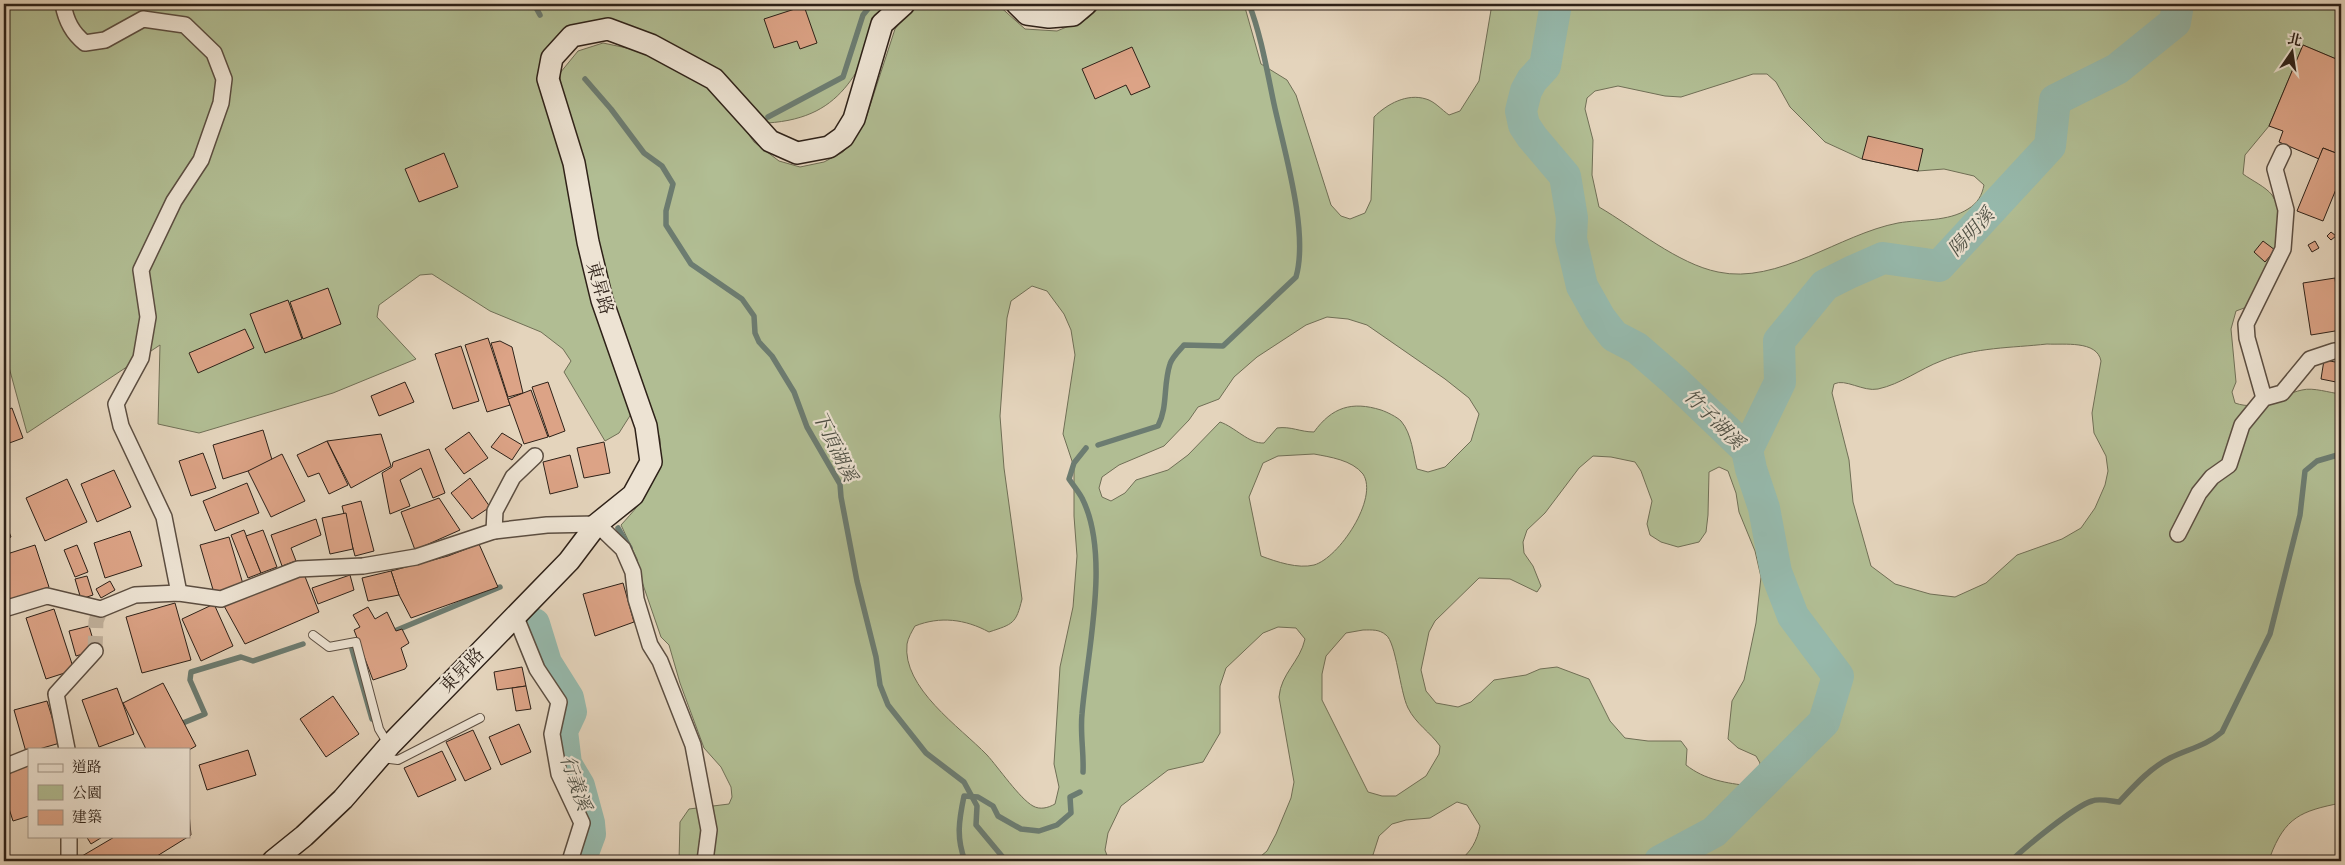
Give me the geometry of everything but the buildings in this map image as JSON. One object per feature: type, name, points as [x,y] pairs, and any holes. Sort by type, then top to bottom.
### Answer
[{"type":"street","points":[[64,4],[65,15],[74,34],[85,43],[105,40],[143,19],[185,24],[214,53],[224,79],[221,103],[201,160],[174,201],[141,270],[148,317],[141,358],[116,404],[122,426],[164,517],[179,593]]},
{"type":"street","name":"東昇路","points":[[273,861],[336,805],[384,752],[568,561],[597,524],[633,495],[651,462],[646,426],[602,300],[588,242],[574,163],[548,79],[552,58],[572,36],[608,29],[651,45],[714,79],[770,141],[797,153],[829,147],[843,136],[854,119],[882,24],[904,4]]},
{"type":"street","points":[[1017,4],[1027,14],[1049,17],[1073,15],[1086,4]]},
{"type":"street","points":[[2264,398],[2247,338],[2246,324],[2283,249],[2286,210],[2275,169],[2283,152]]},
{"type":"street","points":[[2178,534],[2199,493],[2212,477],[2229,465],[2242,425],[2264,398],[2282,393],[2310,359],[2334,351],[2341,351]]},
{"type":"street","points":[[494,531],[494,511],[513,477],[534,456]]},
{"type":"street","points":[[4,609],[47,596],[101,609],[135,595],[179,593],[221,599],[298,569],[363,566],[416,557],[494,531],[547,525],[597,524],[623,549],[634,572],[636,599],[650,645],[660,660],[693,745],[709,830],[705,861]]},
{"type":"street","points":[[515,615],[537,669],[559,702],[552,734],[559,774],[582,823],[570,861]]},
{"type":"street","points":[[67,748],[56,694],[95,651]]},
{"type":"street","points":[[4,767],[28,757]]},
{"type":"street","points":[[69,838],[69,861]]},
{"type":"lane","points":[[313,635],[329,647],[356,642],[384,752],[398,760],[480,718]]},
{"type":"green space","points":[[4,4],[891,4],[859,68],[847,85],[833,99],[816,111],[794,119],[767,123],[627,30],[550,48],[633,411],[619,433],[605,441],[564,372],[571,361],[563,349],[541,332],[490,311],[432,274],[420,275],[379,305],[377,317],[416,359],[333,393],[199,433],[158,424],[160,345],[27,433],[4,349]]},
{"type":"green space","points":[[914,4],[997,4],[1025,29],[1057,31],[1088,18],[1103,4],[1244,4],[1261,64],[1287,80],[1296,95],[1331,205],[1341,216],[1350,219],[1365,213],[1371,200],[1374,117],[1391,104],[1412,97],[1429,100],[1449,115],[1460,111],[1479,81],[1492,4],[2341,4],[2341,61],[2303,45],[2269,126],[2245,155],[2243,174],[2272,195],[2278,208],[2280,223],[2274,252],[2268,267],[2247,307],[2236,311],[2231,329],[2236,382],[2232,392],[2235,403],[2244,405],[2261,404],[2306,389],[2341,394],[2341,803],[2315,809],[2296,818],[2282,833],[2270,857],[2272,861],[1459,861],[1473,846],[1480,826],[1467,805],[1457,802],[1430,818],[1406,820],[1392,824],[1379,836],[1371,861],[1255,861],[1267,851],[1276,834],[1291,798],[1294,782],[1279,697],[1283,681],[1303,647],[1305,639],[1296,628],[1278,627],[1263,633],[1226,668],[1220,686],[1220,733],[1203,762],[1168,770],[1121,806],[1108,833],[1105,850],[1109,861],[679,861],[680,822],[689,809],[729,804],[732,797],[731,787],[721,767],[704,748],[680,683],[669,645],[661,637],[640,576],[637,559],[621,525],[638,506],[651,486],[659,464],[660,439],[604,274],[561,88],[560,73],[578,51],[603,43],[660,55],[721,95],[754,142],[779,161],[800,167],[824,162],[843,152],[854,140],[866,118],[895,29]],"holes":[[[1753,74],[1767,74],[1776,82],[1790,107],[1825,142],[1862,159],[1918,171],[1944,169],[1974,176],[1984,185],[1983,189],[1974,204],[1960,213],[1943,218],[1898,223],[1876,229],[1786,265],[1741,274],[1718,272],[1703,268],[1672,253],[1599,207],[1592,175],[1593,140],[1585,109],[1587,98],[1595,91],[1618,86],[1665,96],[1681,97]],[[1032,286],[1047,291],[1064,314],[1071,330],[1075,355],[1063,434],[1074,467],[1074,516],[1077,556],[1073,607],[1060,667],[1054,764],[1059,787],[1055,804],[1044,808],[1038,808],[1028,802],[987,755],[935,706],[914,676],[908,660],[907,644],[915,626],[934,621],[952,620],[971,624],[989,632],[1008,625],[1018,614],[1022,599],[1004,468],[1000,416],[1007,318],[1011,301]],[[1327,317],[1348,319],[1367,325],[1469,398],[1479,414],[1471,441],[1445,467],[1428,472],[1417,469],[1410,438],[1401,421],[1386,412],[1371,407],[1352,406],[1343,408],[1328,417],[1314,432],[1277,428],[1264,443],[1253,441],[1220,422],[1188,455],[1168,470],[1136,480],[1125,493],[1111,501],[1102,497],[1099,488],[1102,477],[1119,465],[1164,446],[1189,420],[1198,407],[1219,399],[1234,377],[1257,357],[1306,325]],[[2047,344],[2071,344],[2087,347],[2098,354],[2101,361],[2092,413],[2094,433],[2106,456],[2108,471],[2105,485],[2095,508],[2081,528],[2062,539],[2017,555],[1986,583],[1955,597],[1930,594],[1895,584],[1871,566],[1853,502],[1849,460],[1832,393],[1834,384],[1843,383],[1866,389],[1878,389],[1895,384],[1933,364],[1954,356],[1994,349]],[[1314,454],[1347,462],[1363,474],[1367,485],[1366,497],[1361,511],[1345,539],[1324,560],[1314,565],[1301,566],[1281,563],[1261,556],[1249,497],[1263,463],[1278,456]],[[1593,456],[1611,457],[1635,462],[1641,471],[1652,501],[1647,524],[1650,535],[1661,542],[1678,547],[1699,542],[1706,532],[1709,472],[1719,467],[1728,471],[1736,493],[1739,512],[1755,551],[1761,577],[1756,623],[1744,680],[1732,701],[1728,739],[1738,748],[1756,756],[1760,763],[1757,776],[1750,786],[1716,780],[1693,770],[1686,765],[1687,749],[1681,741],[1648,741],[1625,738],[1610,721],[1589,679],[1557,667],[1540,669],[1526,675],[1494,680],[1471,702],[1458,707],[1436,703],[1426,691],[1421,670],[1429,632],[1435,621],[1479,578],[1510,579],[1537,592],[1541,586],[1533,566],[1524,553],[1523,542],[1527,530],[1545,513],[1579,468]],[[1375,630],[1383,633],[1389,639],[1393,647],[1408,708],[1415,719],[1440,746],[1439,754],[1426,776],[1396,796],[1382,796],[1368,792],[1322,700],[1322,674],[1326,656],[1346,633]]]},
{"type":"waterway","name":"下頂湖溪","points":[[534,4],[540,15]]},
{"type":"waterway","points":[[768,117],[843,77],[863,15],[872,4]]},
{"type":"waterway","points":[[1098,445],[1158,426],[1163,411],[1170,364],[1174,356],[1184,345],[1223,346],[1296,277],[1299,259],[1299,237],[1294,191],[1257,28],[1249,4]]},
{"type":"waterway","name":"竹子湖溪","points":[[1556,4],[1545,66],[1532,80],[1526,91],[1521,111],[1524,125],[1532,137],[1565,176],[1572,218],[1571,239],[1582,286],[1600,318],[1614,336],[1637,348],[1675,381],[1747,450],[1751,469],[1764,508],[1776,572],[1793,616],[1838,676],[1824,722],[1714,832],[1660,861]]},
{"type":"waterway","name":"陽明溪","points":[[1747,450],[1780,382],[1779,341],[1825,285],[1883,258],[1939,266],[2050,146],[2055,100],[2117,69],[2175,22],[2178,4]]},
{"type":"waterway","name":"下頂湖溪","points":[[585,79],[611,109],[644,153],[662,166],[673,184],[666,211],[666,225],[691,264],[742,299],[754,316],[755,333],[759,342],[772,356],[794,392],[807,427],[840,484],[857,581],[876,657],[880,685],[888,705],[926,753],[964,782],[977,806],[976,825],[1006,861]]},
{"type":"waterway","points":[[1083,772],[1082,721],[1095,604],[1095,547],[1091,521],[1082,498],[1069,479],[1074,463],[1086,448]]},
{"type":"waterway","points":[[2011,861],[2062,819],[2084,804],[2095,800],[2119,802],[2156,767],[2170,758],[2210,741],[2222,732],[2270,634],[2300,515],[2305,471],[2317,461],[2341,454]]},
{"type":"waterway","points":[[618,528],[630,548]]},
{"type":"waterway","points":[[397,630],[500,587]]},
{"type":"waterway","name":"行義溪","points":[[534,624],[546,663],[568,698],[571,712],[562,731],[566,764],[579,786],[590,834],[580,861]]},
{"type":"waterway","points":[[178,725],[205,714],[190,680],[191,672],[241,657],[253,661],[303,644]]},
{"type":"waterway","points":[[352,649],[372,719]]},
{"type":"waterway","points":[[965,861],[959,837],[964,796],[978,797],[993,806],[998,816],[1021,829],[1039,831],[1057,825],[1071,813],[1070,797],[1080,792]]},
{"type":"waterway","points":[[295,861],[296,855]]},
{"type":"tunnel","points":[[95,651],[96,621],[101,609]]}]
